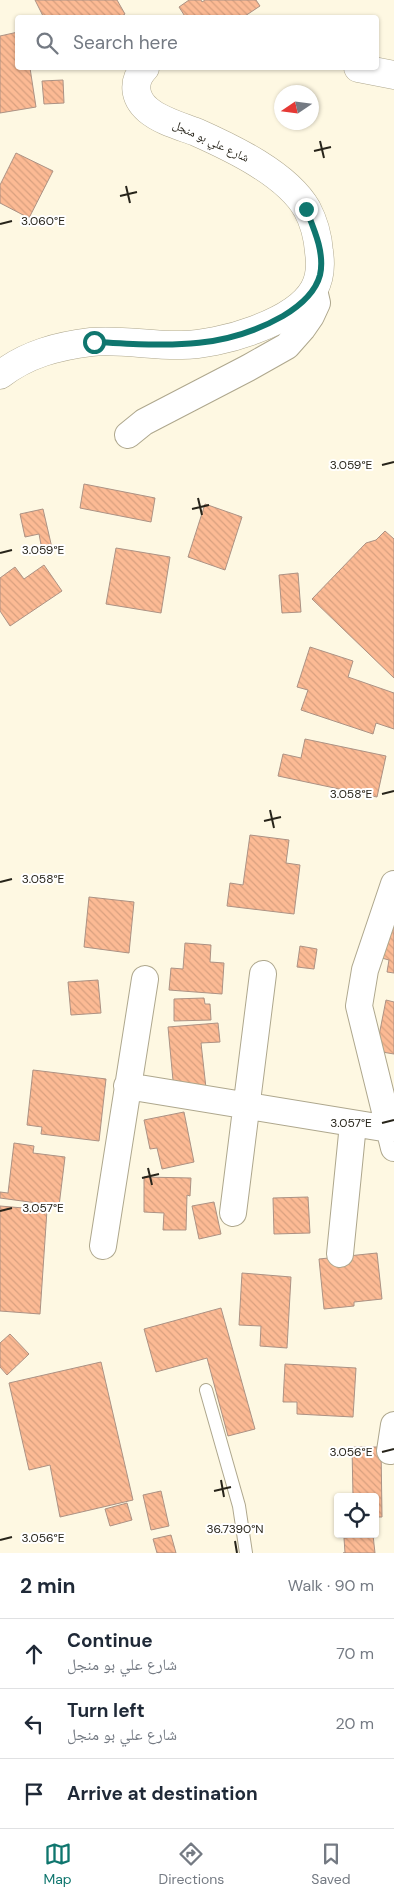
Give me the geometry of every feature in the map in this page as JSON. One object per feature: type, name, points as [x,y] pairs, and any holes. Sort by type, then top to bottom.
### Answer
[{"type":"street","name":"شارع علي بو منجل","points":[[143,70],[136,82],[136,91],[140,101],[148,110],[161,118],[246,155],[275,176],[295,194],[306,209],[316,234],[320,254],[320,274],[314,290]]},
{"type":"street","points":[[368,70],[394,75]]},
{"type":"street","points":[[0,375],[11,366],[35,354],[63,346],[94,342],[183,346],[241,335],[268,324],[295,309],[314,290]]},
{"type":"street","points":[[128,435],[144,422],[287,346],[311,316],[317,303],[314,290]]},
{"type":"street","points":[[392,1139],[359,1006],[365,970],[394,884]]},
{"type":"street","points":[[233,1213],[263,974]]},
{"type":"street","points":[[103,1246],[145,979]]},
{"type":"street","points":[[127,1086],[353,1124],[392,1139]]},
{"type":"street","points":[[340,1254],[353,1124]]},
{"type":"street","points":[[390,1451],[394,1425]]},
{"type":"lane","points":[[206,1390],[239,1506],[246,1553]]},
{"type":"building","points":[[35,0],[117,0],[125,14],[124,15],[42,15]]},
{"type":"building","points":[[189,0],[201,0],[202,2],[205,0],[256,0],[260,6],[246,15],[184,15],[179,7]]},
{"type":"building","points":[[15,33],[15,70],[30,70],[36,107],[0,113],[0,36]]},
{"type":"building","points":[[63,80],[64,103],[44,104],[42,81]]},
{"type":"building","points":[[16,153],[53,171],[29,218],[0,203],[0,185]]},
{"type":"building","points":[[84,484],[155,498],[151,522],[80,508]]},
{"type":"building","points":[[205,504],[242,517],[225,570],[188,557]]},
{"type":"building","points":[[43,509],[52,548],[42,550],[39,534],[25,537],[20,514]]},
{"type":"building","points":[[385,531],[394,539],[394,678],[312,599],[366,543],[376,540]]},
{"type":"building","points":[[116,548],[170,557],[161,613],[106,604]]},
{"type":"building","points":[[44,565],[62,591],[10,626],[0,611],[0,578],[15,567],[24,579]]},
{"type":"building","points":[[298,573],[301,612],[282,613],[279,575]]},
{"type":"building","points":[[310,647],[353,661],[348,677],[394,693],[394,729],[376,723],[373,734],[301,710],[308,690],[297,687]]},
{"type":"building","points":[[305,739],[386,756],[377,797],[278,776],[283,754],[301,758]]},
{"type":"building","points":[[250,835],[289,840],[286,863],[300,865],[294,914],[227,906],[230,883],[243,885]]},
{"type":"building","points":[[89,897],[134,902],[129,953],[84,947]]},
{"type":"building","points":[[394,917],[394,973],[387,972],[389,960],[378,957]]},
{"type":"building","points":[[185,943],[211,945],[210,962],[224,963],[222,994],[169,990],[171,968],[183,969]]},
{"type":"building","points":[[300,946],[317,949],[314,969],[297,967]]},
{"type":"building","points":[[98,980],[101,1013],[71,1015],[68,982]]},
{"type":"building","points":[[204,998],[205,1004],[210,1004],[211,1020],[174,1021],[174,999]]},
{"type":"building","points":[[386,1000],[394,1002],[394,1054],[376,1051]]},
{"type":"building","points":[[218,1023],[220,1042],[201,1043],[206,1088],[174,1091],[168,1027]]},
{"type":"building","points":[[33,1070],[106,1079],[99,1141],[41,1134],[42,1127],[27,1125]]},
{"type":"building","points":[[184,1112],[194,1162],[162,1169],[157,1148],[150,1149],[144,1120]]},
{"type":"building","points":[[14,1143],[34,1146],[33,1153],[65,1157],[59,1206],[0,1198],[0,1192],[8,1193]]},
{"type":"building","points":[[144,1177],[191,1178],[190,1196],[187,1195],[186,1230],[163,1230],[164,1213],[144,1212]]},
{"type":"building","points":[[308,1197],[310,1233],[274,1234],[273,1198]]},
{"type":"building","points":[[214,1202],[221,1234],[199,1239],[192,1206]]},
{"type":"building","points":[[0,1206],[47,1210],[40,1314],[0,1311]]},
{"type":"building","points":[[377,1253],[382,1299],[354,1302],[354,1306],[324,1309],[319,1259]]},
{"type":"building","points":[[242,1273],[291,1277],[287,1348],[260,1346],[261,1326],[239,1325]]},
{"type":"building","points":[[221,1308],[255,1429],[228,1436],[207,1358],[156,1372],[144,1329]]},
{"type":"building","points":[[10,1334],[29,1354],[7,1375],[0,1367],[0,1343]]},
{"type":"building","points":[[101,1362],[133,1500],[60,1517],[50,1465],[29,1470],[9,1383]]},
{"type":"building","points":[[285,1364],[356,1368],[353,1417],[297,1414],[297,1402],[283,1402]]},
{"type":"building","points":[[352,1447],[381,1447],[382,1517],[379,1517],[379,1493],[353,1493]]},
{"type":"building","points":[[161,1491],[169,1526],[151,1530],[143,1495]]},
{"type":"building","points":[[127,1503],[132,1520],[110,1526],[105,1509]]},
{"type":"building","points":[[171,1535],[176,1553],[157,1553],[153,1539]]},
{"type":"building","points":[[344,1538],[373,1538],[375,1553],[345,1553]]},
{"type":"route","points":[[94,342],[183,346],[212,342],[241,335],[268,324],[295,309],[314,290],[320,274],[320,254],[316,234],[306,209]]}]
